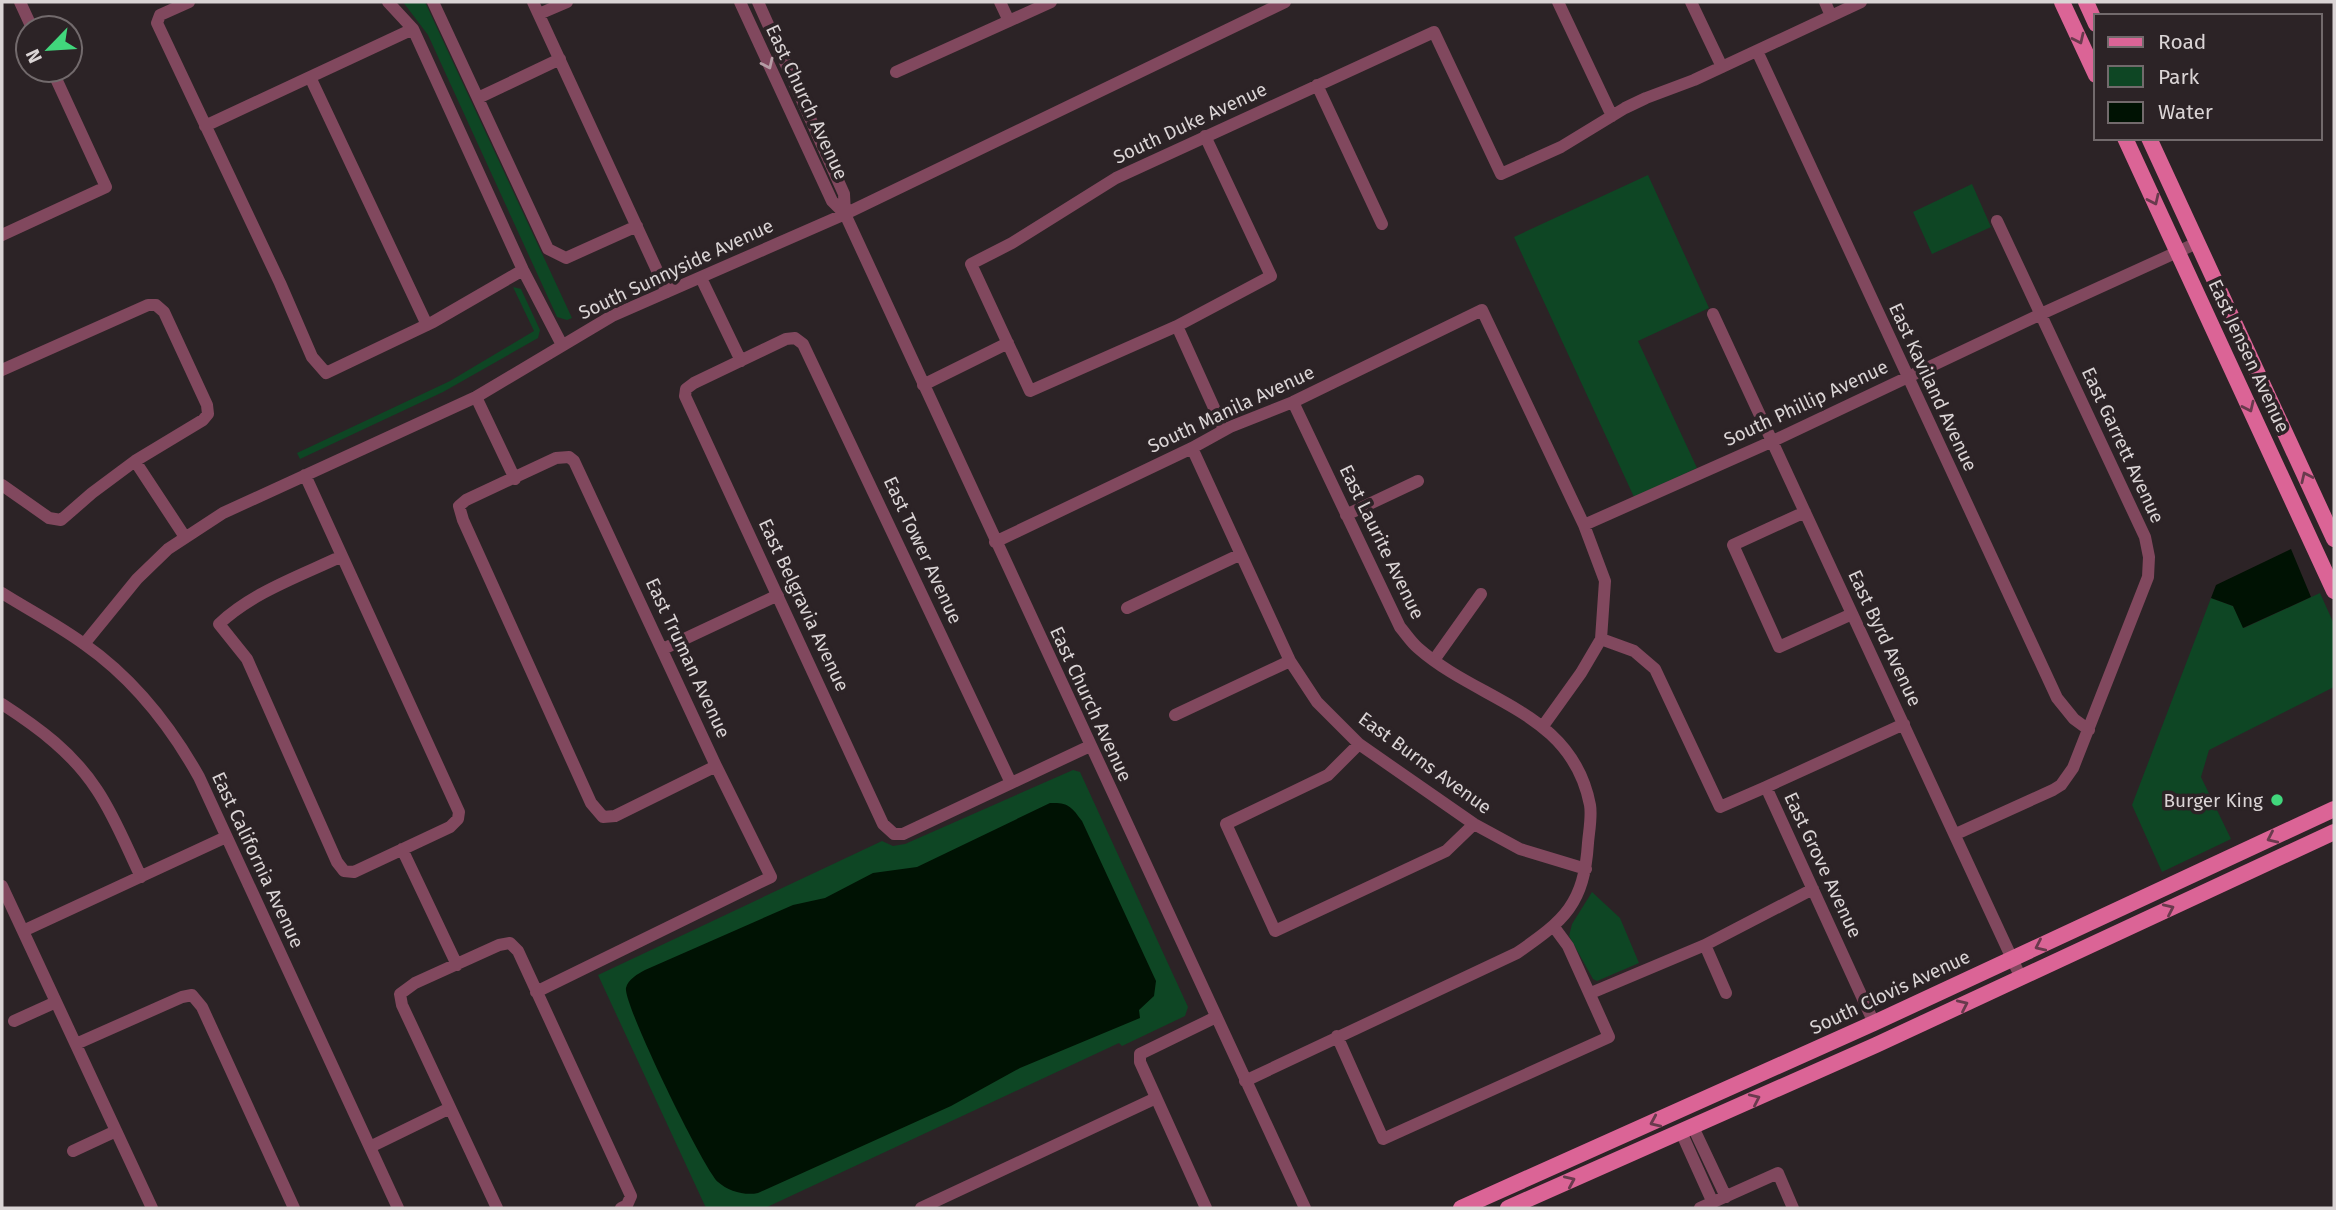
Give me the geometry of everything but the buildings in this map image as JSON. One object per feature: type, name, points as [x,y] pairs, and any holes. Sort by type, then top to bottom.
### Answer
[{"type":"main road","points":[[2062,2],[2094,71]]},
{"type":"main road","points":[[2086,2],[2094,20]]},
{"type":"main road","name":"East Jensen Avenue","points":[[2126,140],[2334,591]]},
{"type":"main road","name":"East Jensen Avenue","points":[[2150,140],[2334,539]]},
{"type":"main road","name":"South Clovis Avenue","points":[[1461,1208],[1874,1023],[2334,809]]},
{"type":"main road","points":[[1508,1208],[1800,1079],[2334,832]]},
{"type":"main road","points":[[1800,1079],[1812,1064],[1868,1037],[1875,1030],[1874,1023]]},
{"type":"street","points":[[189,2],[160,15],[157,23],[280,283],[312,357],[326,373],[427,325],[523,270]]},
{"type":"street","points":[[388,2],[413,29],[523,270],[562,345]]},
{"type":"street","points":[[433,2],[548,249],[566,258],[636,226]]},
{"type":"street","points":[[533,2],[667,292]]},
{"type":"street","points":[[539,14],[567,2]]},
{"type":"street","name":"East Church Avenue","points":[[740,2],[832,201],[845,214],[1305,1208]]},
{"type":"street","name":"East Church Avenue","points":[[758,2],[844,194],[845,214]]},
{"type":"street","points":[[1000,2],[1009,21]]},
{"type":"street","points":[[896,72],[1051,2]]},
{"type":"street","name":"South Sunnyside Avenue","points":[[84,644],[136,579],[185,537],[223,513],[476,397],[612,316],[845,214],[1285,2]]},
{"type":"street","points":[[1558,2],[1612,116],[1646,98],[1721,67],[1861,2]]},
{"type":"street","points":[[1691,2],[1721,67]]},
{"type":"street","points":[[1825,2],[1831,16]]},
{"type":"street","points":[[205,126],[413,29]]},
{"type":"street","name":"South Duke Avenue","points":[[1008,343],[971,264],[1012,243],[1116,178],[1434,32],[1501,174],[1561,147],[1612,116]]},
{"type":"street","name":"East Kaviland Avenue","points":[[1756,51],[2057,698],[2074,719],[2089,730]]},
{"type":"street","points":[[478,98],[559,59]]},
{"type":"street","points":[[310,77],[427,325]]},
{"type":"street","points":[[2,235],[106,187],[58,84]]},
{"type":"street","points":[[1317,85],[1382,224]]},
{"type":"street","points":[[923,385],[1008,343],[1030,391],[1177,326],[1270,276],[1205,136]]},
{"type":"street","name":"East Garrett Avenue","points":[[1956,834],[2062,785],[2073,768],[2089,730],[2148,577],[2149,557],[2145,537],[1997,221]]},
{"type":"street","name":"South Phillip Avenue","points":[[1584,525],[2197,243]]},
{"type":"street","points":[[701,278],[741,361]]},
{"type":"street","points":[[2,370],[148,305],[156,305],[164,312],[207,405],[208,414],[203,420],[135,461],[61,520],[49,518],[2,485]]},
{"type":"street","name":"South Manila Avenue","points":[[995,542],[1192,448],[1224,430],[1293,402],[1482,310],[1584,525]]},
{"type":"street","name":"East Byrd Avenue","points":[[1713,314],[2021,978]]},
{"type":"street","points":[[1177,326],[1224,430]]},
{"type":"street","name":"East Tower Avenue","points":[[741,361],[786,339],[795,338],[811,356],[1010,783]]},
{"type":"street","name":"East Belgravia Avenue","points":[[741,361],[694,383],[686,389],[685,396],[883,824],[894,834],[903,834],[1010,783]]},
{"type":"street","points":[[476,397],[515,479],[459,506],[591,803],[603,817],[615,816],[716,766]]},
{"type":"street","name":"East Laurite Avenue","points":[[1245,1081],[1517,954],[1554,927],[1576,901],[1586,869],[1591,806],[1573,759],[1543,726],[1434,660],[1417,647],[1400,628],[1293,402]]},
{"type":"street","name":"East Burns Avenue","points":[[1192,448],[1290,662],[1317,702],[1359,744],[1474,824],[1520,849],[1586,869]]},
{"type":"street","name":"East Truman Avenue","points":[[515,479],[556,458],[569,457],[580,469],[716,766],[771,877],[536,992]]},
{"type":"street","points":[[135,461],[185,537]]},
{"type":"street","points":[[305,475],[459,812],[458,820],[450,827],[354,872],[344,871],[337,862],[247,659],[219,624],[235,610],[273,588],[342,556]]},
{"type":"street","points":[[1346,515],[1418,481]]},
{"type":"street","points":[[1805,512],[1732,545],[1779,647],[1852,614]]},
{"type":"street","points":[[1543,726],[1581,673],[1601,639],[1605,581],[1584,525]]},
{"type":"street","points":[[1127,608],[1239,555]]},
{"type":"street","name":"East California Avenue","points":[[2,593],[84,644],[133,685],[167,726],[199,777],[398,1208]]},
{"type":"street","points":[[1434,660],[1481,594]]},
{"type":"street","points":[[663,649],[778,595]]},
{"type":"street","name":"East Grove Avenue","points":[[1601,639],[1634,651],[1654,669],[1720,807],[1766,787],[1874,1023]]},
{"type":"street","points":[[1175,715],[1290,662]]},
{"type":"street","points":[[2,704],[44,732],[87,776],[111,814],[141,877]]},
{"type":"street","points":[[1766,787],[1904,724]]},
{"type":"street","points":[[1359,744],[1328,775],[1226,824],[1275,931],[1446,851],[1474,824]]},
{"type":"street","points":[[1010,783],[1090,746]]},
{"type":"street","points":[[23,931],[226,837]]},
{"type":"street","points":[[402,849],[457,965]]},
{"type":"street","points":[[2,886],[152,1208]]},
{"type":"street","points":[[1591,993],[1705,944],[1813,889]]},
{"type":"street","points":[[1337,1036],[1383,1139],[1609,1037],[1568,946],[1554,927]]},
{"type":"street","points":[[497,1208],[402,1004],[400,994],[415,983],[499,945],[510,943],[518,951],[631,1196],[627,1205],[621,1208]]},
{"type":"street","points":[[1705,944],[1726,993]]},
{"type":"street","points":[[76,1044],[192,995],[202,1007],[294,1208]]},
{"type":"street","points":[[14,1021],[56,1002]]},
{"type":"street","points":[[1206,1208],[1140,1062],[1140,1054],[1216,1017]]},
{"type":"street","points":[[921,1208],[1156,1098]]},
{"type":"street","points":[[370,1147],[450,1108]]},
{"type":"street","points":[[1687,1129],[1726,1197]]},
{"type":"street","points":[[1687,1129],[1713,1203]]},
{"type":"street","points":[[73,1151],[116,1131]]},
{"type":"street","points":[[1700,1208],[1777,1173],[1793,1208]]},
{"type":"green space","points":[[403,2],[425,2],[572,318],[567,320],[557,317],[428,35]]},
{"type":"green space","points":[[1648,175],[1709,308],[1638,341],[1697,468],[1634,497],[1514,237]]},
{"type":"green space","points":[[1972,184],[1991,227],[1932,254],[1913,212]]},
{"type":"green space","points":[[513,287],[521,289],[540,330],[538,338],[443,392],[300,459],[297,453],[450,381],[534,331]]},
{"type":"green space","points":[[2320,593],[2334,624],[2334,687],[2209,750],[2201,777],[2231,839],[2162,872],[2132,805],[2211,598],[2233,606],[2244,628]]},
{"type":"green space","points":[[1073,770],[1080,772],[1188,1007],[1185,1016],[1122,1046],[1119,1043],[765,1208],[706,1208],[598,975],[882,841],[893,846],[905,844]]},
{"type":"green space","points":[[1592,892],[1620,918],[1639,963],[1597,981],[1593,979],[1569,936],[1572,924]]},
{"type":"water","points":[[2291,549],[2311,597],[2243,628],[2233,606],[2211,598],[2216,585]]},
{"type":"water","points":[[1050,803],[1069,806],[1082,821],[1156,981],[1154,996],[1139,1010],[1140,1018],[1020,1068],[951,1106],[758,1193],[737,1192],[718,1182],[682,1119],[637,1023],[626,988],[631,979],[645,970],[793,905],[825,898],[873,873],[917,867]]},
{"type":"place","name":"Burger King","points":[[2277,800]]}]
